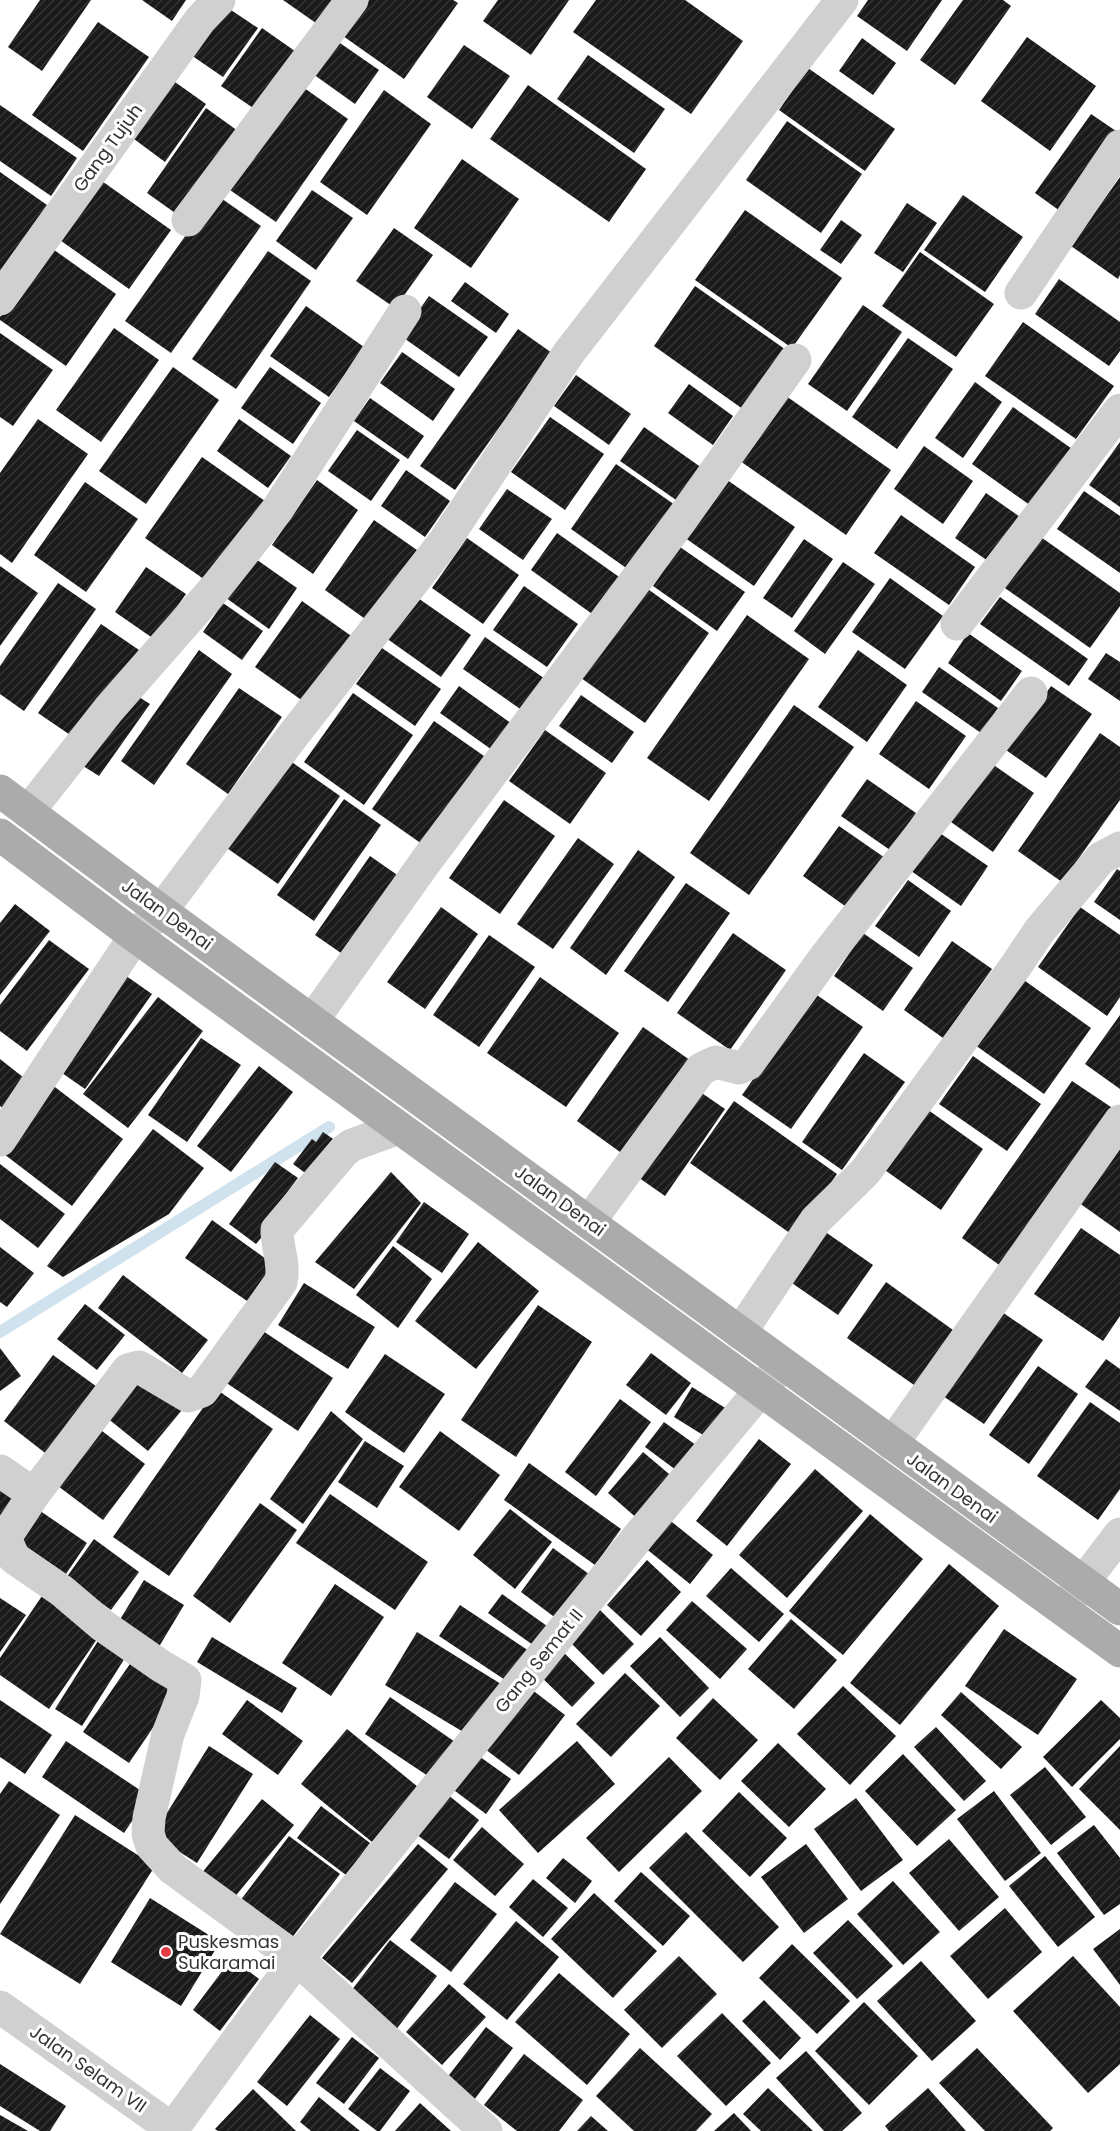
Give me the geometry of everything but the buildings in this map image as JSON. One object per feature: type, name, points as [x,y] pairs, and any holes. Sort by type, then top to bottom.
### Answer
[{"type":"main road","name":"Jalan Denai","points":[[0,791],[161,911],[1120,1609]]},
{"type":"main road","name":"Jalan Denai","points":[[0,835],[135,936],[1120,1651]]},
{"type":"main road","points":[[399,1128],[421,1100]]},
{"type":"street","name":"Gang Tujuh","points":[[0,299],[200,21],[219,0]]},
{"type":"street","points":[[188,220],[352,0]]},
{"type":"street","points":[[0,1140],[135,936],[161,911],[291,738],[444,542],[568,354],[842,0]]},
{"type":"street","points":[[1021,293],[1120,146]]},
{"type":"street","points":[[28,812],[109,709],[217,585],[277,510],[405,311]]},
{"type":"street","points":[[312,1021],[426,861],[681,520],[795,360]]},
{"type":"street","points":[[957,624],[1120,410]]},
{"type":"street","points":[[589,1222],[701,1069],[716,1062],[739,1068],[748,1064],[823,960],[1031,693]]},
{"type":"street","points":[[740,1333],[816,1220],[865,1172],[1040,930],[1101,858],[1120,848]]},
{"type":"street","points":[[892,1444],[1120,1121]]},
{"type":"street","points":[[399,1128],[352,1145],[344,1151],[277,1230],[277,1244],[284,1269],[281,1282],[202,1391],[188,1396],[139,1367],[128,1370],[34,1494],[5,1538],[14,1557],[62,1591],[102,1625],[185,1680],[183,1696],[168,1734],[149,1818],[148,1834],[152,1846],[173,1869],[297,1959],[486,2131]]},
{"type":"street","name":"Gang Semat II","points":[[173,2130],[297,1959],[642,1532],[782,1364]]},
{"type":"street","points":[[0,1471],[34,1494]]},
{"type":"street","points":[[1063,1609],[1120,1534]]},
{"type":"street","name":"Jalan Selam VII","points":[[0,2007],[173,2130]]},
{"type":"waterway","points":[[0,1332],[329,1127]]},
{"type":"place","name":"Puskesmas Sukaramai","points":[[166,1952]]}]
